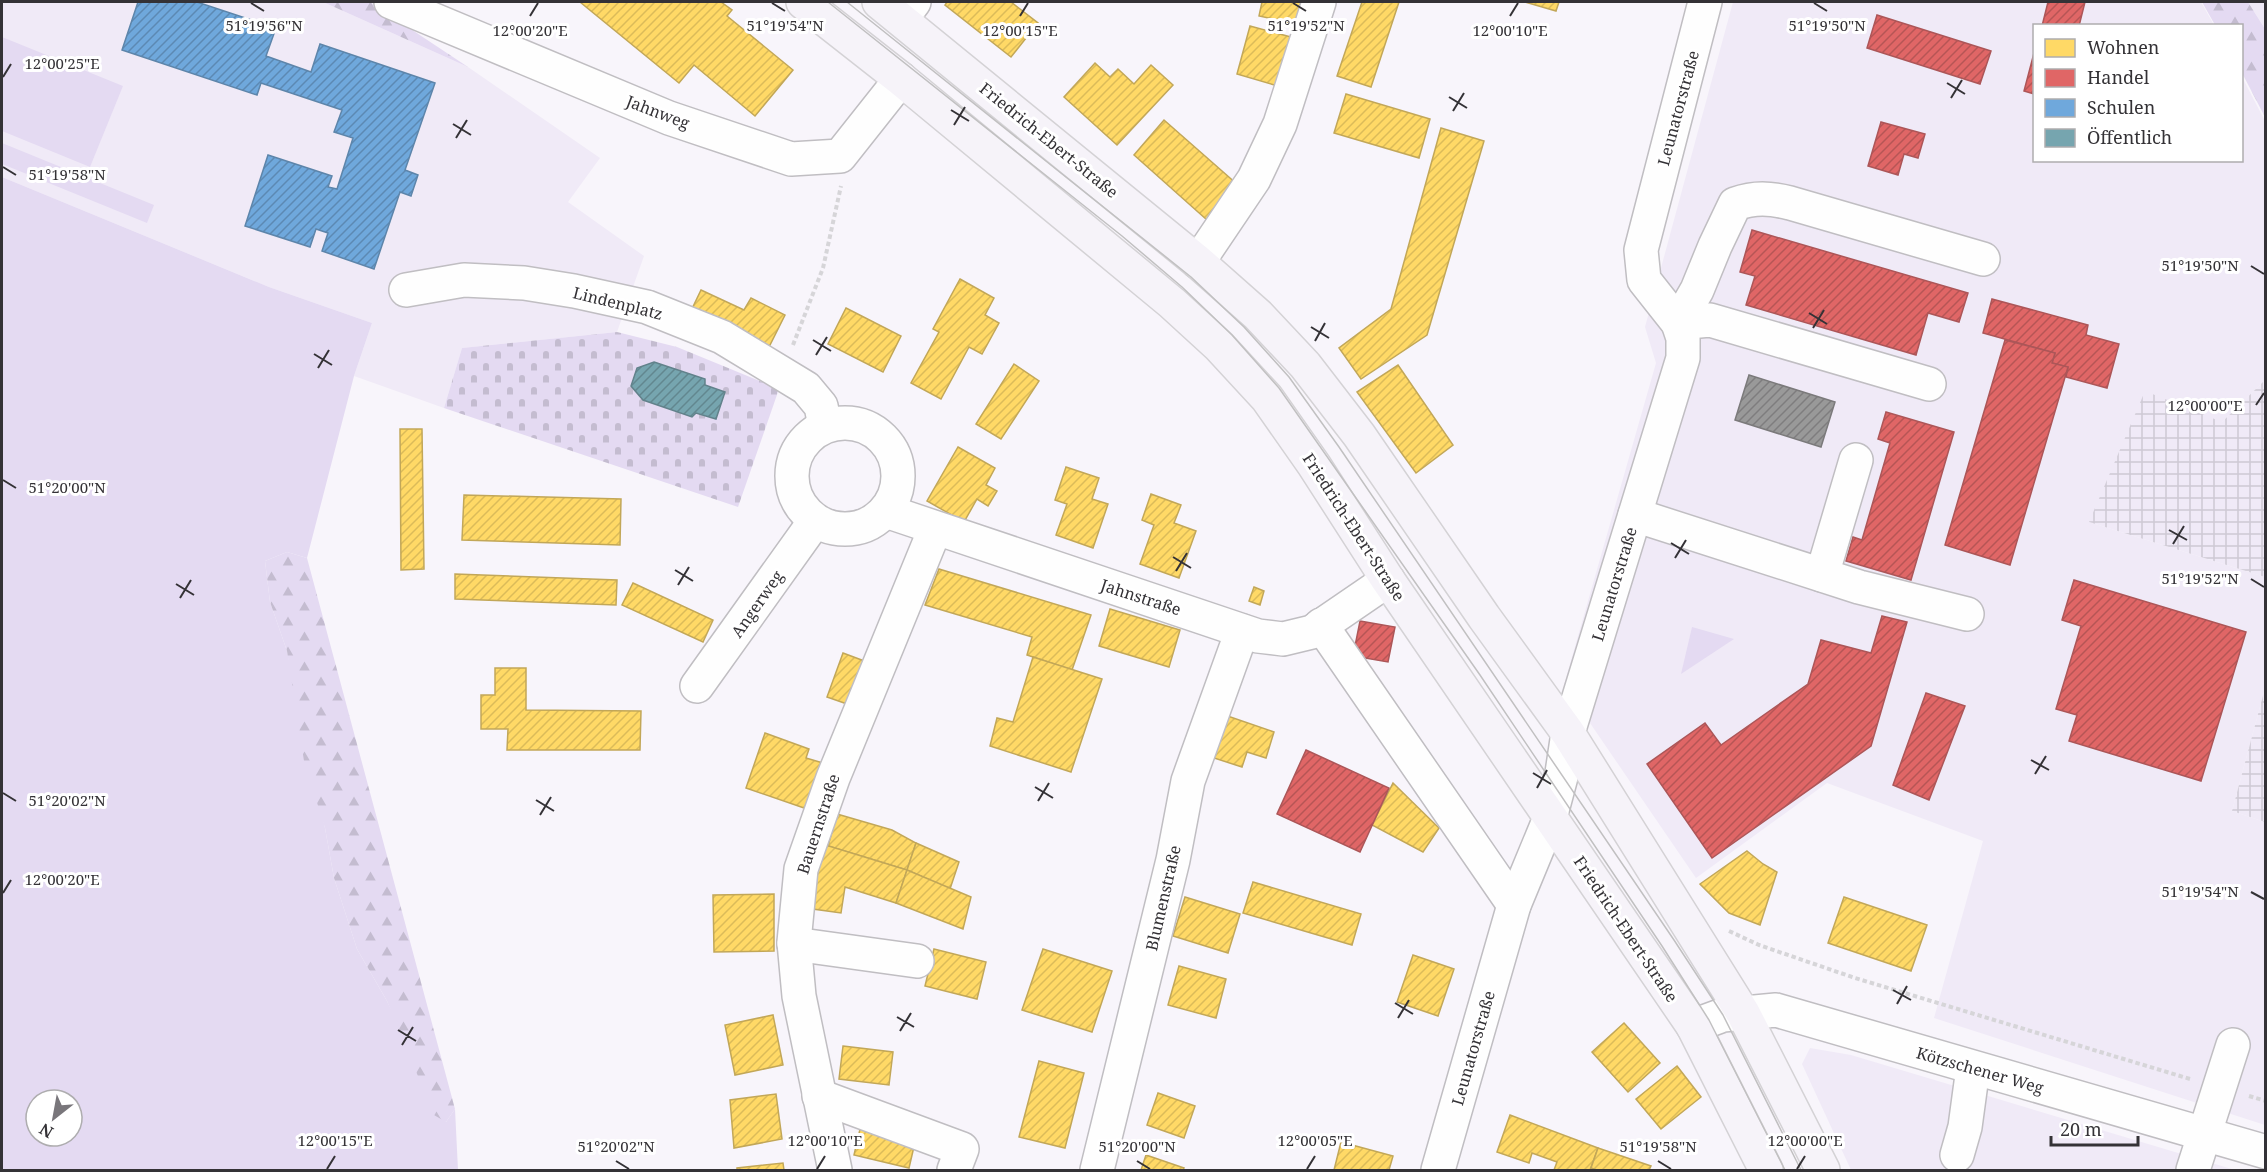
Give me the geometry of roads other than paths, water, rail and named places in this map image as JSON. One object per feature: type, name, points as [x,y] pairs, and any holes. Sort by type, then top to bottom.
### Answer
[{"type":"main road","name":"Friedrich-Ebert-Straße","points":[[803,2],[901,79],[1172,303],[1219,346],[1268,398],[1388,580],[1694,1026],[1766,1170]]},
{"type":"main road","name":"Friedrich-Ebert-Straße","points":[[898,8],[1258,315],[1312,374],[1359,435],[1484,617],[1568,733],[1743,1013],[1823,1170]]},
{"type":"street","name":"Jahnweg","points":[[391,2],[669,118],[791,159],[840,156],[901,79]]},
{"type":"street","points":[[1197,262],[1254,178],[1280,124],[1319,2]]},
{"type":"street","name":"Leunatorstraße","points":[[1438,1170],[1514,905],[1550,818],[1562,773],[1568,733],[1683,358],[1683,338],[1678,323],[1644,280],[1641,250],[1705,2]]},
{"type":"street","points":[[1678,323],[1697,290],[1735,204],[1749,199],[1768,198],[1791,203],[1983,259]]},
{"type":"street","name":"Lindenplatz","points":[[406,290],[464,280],[524,283],[647,307],[722,338],[806,388],[821,406],[825,426]]},
{"type":"street","points":[[1678,323],[1710,320],[1929,384]]},
{"type":"street","points":[[841,422],[863,426],[880,436],[894,454],[899,472],[896,493],[886,511],[872,522],[859,528],[845,530],[815,521],[803,510],[793,493],[791,475],[796,452],[808,436],[825,426],[841,422]]},
{"type":"street","points":[[1822,575],[1856,460]]},
{"type":"street","name":"Jahnstraße","points":[[886,511],[1258,636],[1283,639],[1312,632],[1388,580]]},
{"type":"street","points":[[1635,515],[1822,575],[1967,614]]},
{"type":"street","name":"Angerweg","points":[[697,686],[815,521]]},
{"type":"street","name":"Bauernstraße","points":[[835,1170],[799,996],[794,944],[801,868],[832,777],[935,529]]},
{"type":"street","points":[[1321,625],[1514,905]]},
{"type":"street","name":"Blumenstraße","points":[[1097,1170],[1170,871],[1188,781],[1242,631]]},
{"type":"street","points":[[794,944],[917,961]]},
{"type":"street","name":"Kötzschener Weg","points":[[1694,1026],[1722,1015],[1776,1010],[2265,1152]]},
{"type":"street","points":[[2193,1170],[2233,1045]]},
{"type":"street","points":[[1957,1155],[1965,1127],[1973,1068]]},
{"type":"street","points":[[819,1096],[962,1149],[954,1170]]},
{"type":"tram line","points":[[828,2],[1122,236],[1182,287],[1232,335],[1279,388],[1480,675],[1662,946],[1709,1020],[1785,1170]]},
{"type":"tram line","points":[[847,2],[1191,277],[1244,327],[1289,377],[1339,447],[1723,1015],[1801,1170]]}]
